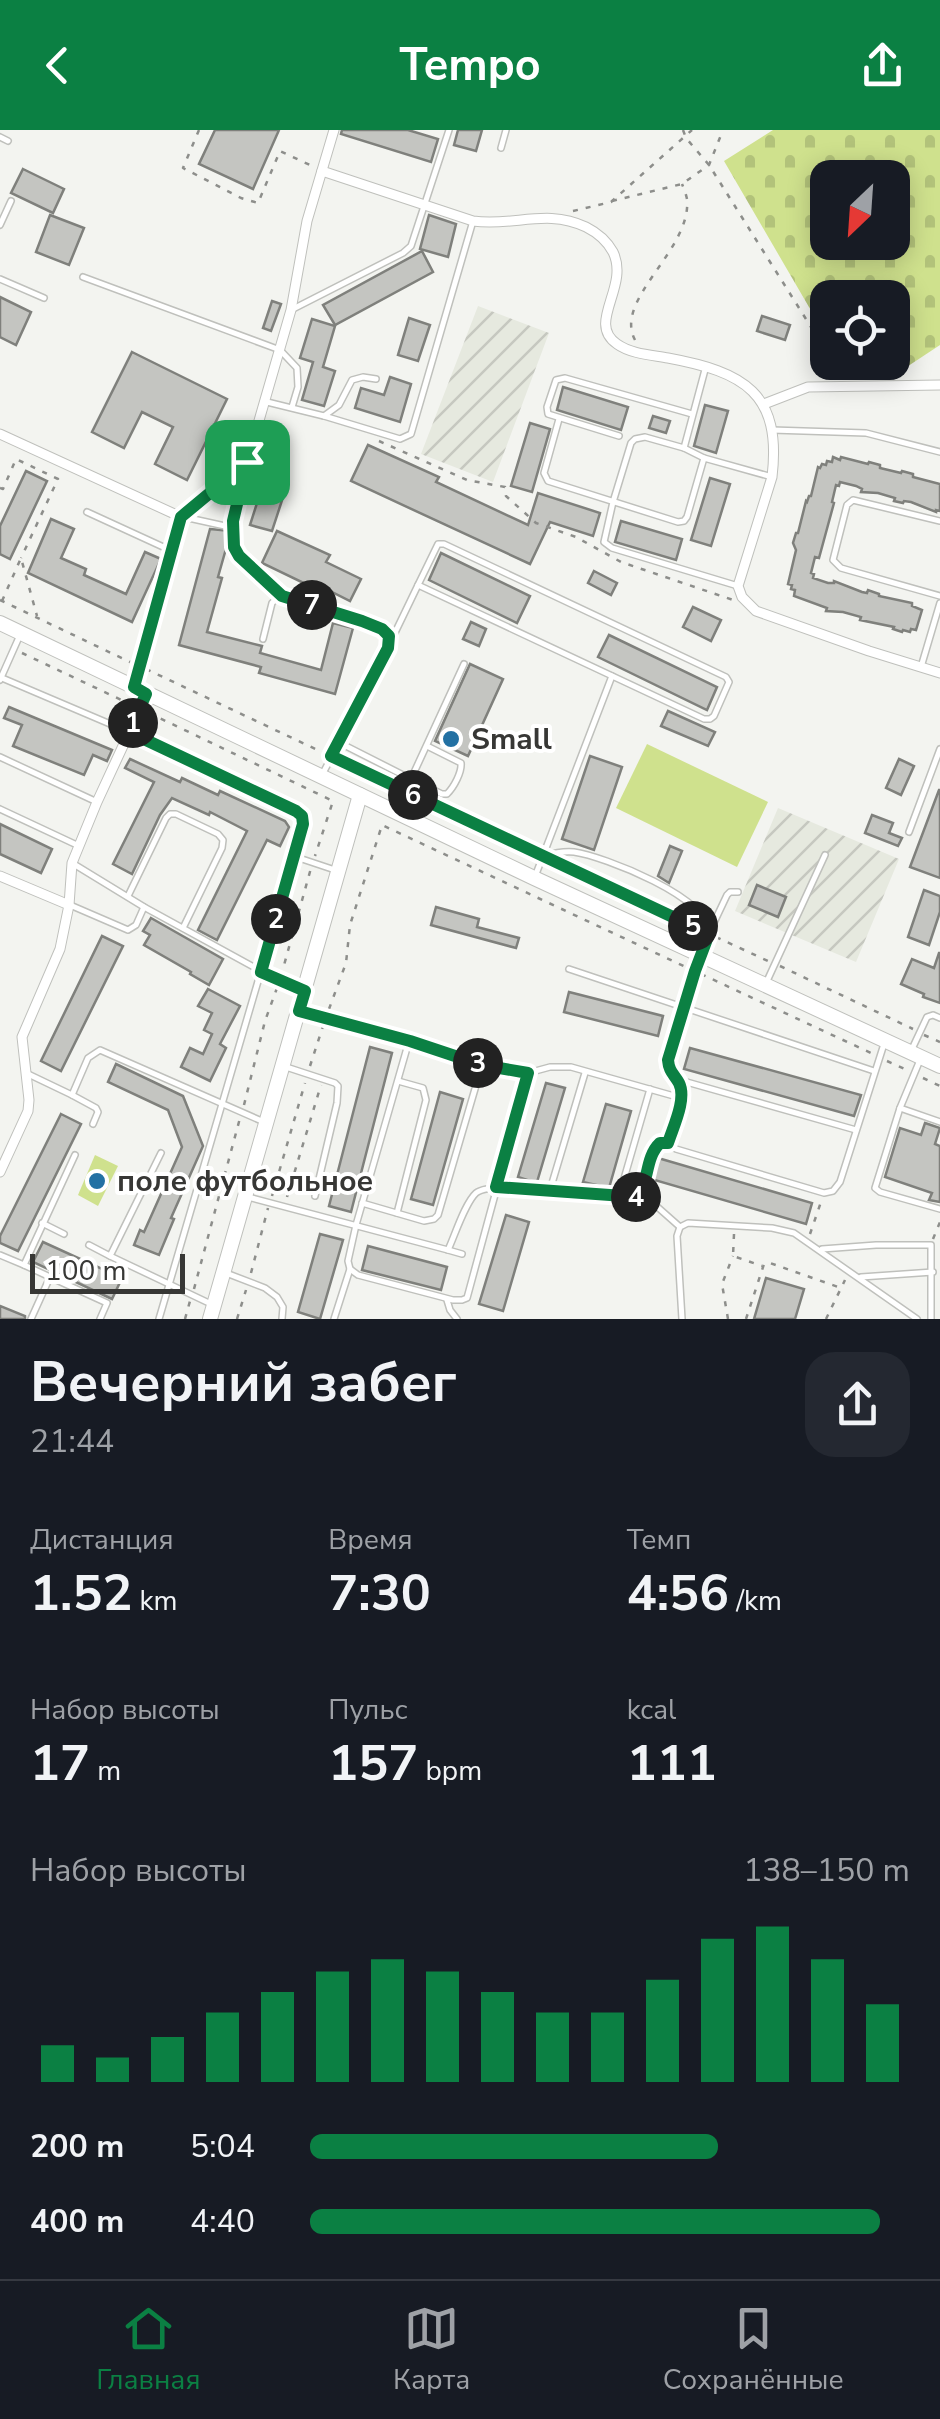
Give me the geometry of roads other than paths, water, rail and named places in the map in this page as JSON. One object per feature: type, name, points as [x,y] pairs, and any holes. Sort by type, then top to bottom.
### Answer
[{"type":"main road","points":[[0,623],[534,878],[940,1066]]},
{"type":"main road","points":[[212,1312],[360,795]]},
{"type":"street","points":[[0,1172],[28,1111],[22,1037],[58,956],[70,905],[72,863],[140,709],[139,666],[181,517],[247,462],[280,350],[307,221],[334,130]]},
{"type":"street","points":[[322,171],[473,221],[547,216],[572,221],[596,233],[607,242],[618,264],[619,277],[605,321],[607,334],[615,343],[626,349],[706,366],[740,381],[764,404],[772,430],[774,462],[738,586],[749,606],[803,629],[940,673]]},
{"type":"street","points":[[764,404],[808,387],[940,385]]},
{"type":"street","points":[[0,434],[181,517]]},
{"type":"street","points":[[0,876],[70,905]]},
{"type":"lane","points":[[290,310],[411,246],[449,130]]},
{"type":"lane","points":[[501,148],[506,130]]},
{"type":"lane","points":[[0,137],[8,141]]},
{"type":"lane","points":[[0,225],[11,202]]},
{"type":"lane","points":[[264,401],[400,439],[411,434],[473,221]]},
{"type":"lane","points":[[84,277],[280,350],[297,368],[298,387],[292,407]]},
{"type":"lane","points":[[0,279],[44,298]]},
{"type":"lane","points":[[684,448],[706,366]]},
{"type":"lane","points":[[324,416],[339,405],[352,380],[363,376],[376,380]]},
{"type":"lane","points":[[618,436],[551,416],[547,411],[554,384],[562,377],[692,414]]},
{"type":"lane","points":[[559,419],[544,473],[550,483],[678,522],[684,521],[704,458]]},
{"type":"lane","points":[[772,430],[866,433],[940,452]]},
{"type":"lane","points":[[738,586],[609,547],[604,538],[628,449],[634,438],[646,437],[772,477]]},
{"type":"lane","points":[[181,517],[225,526],[233,521],[247,462]]},
{"type":"lane","points":[[921,667],[940,600],[841,568],[833,560],[847,505],[853,500],[940,522]]},
{"type":"lane","points":[[88,512],[172,551]]},
{"type":"lane","points":[[320,777],[436,546],[444,544],[726,677],[729,682],[708,720],[418,585]]},
{"type":"lane","points":[[263,640],[274,600],[282,596],[379,628],[389,636],[388,648]]},
{"type":"lane","points":[[21,632],[1,680],[129,732],[300,813],[303,824],[160,1319]]},
{"type":"lane","points":[[0,656],[9,660]]},
{"type":"lane","points":[[411,779],[464,664]]},
{"type":"lane","points":[[534,878],[612,676]]},
{"type":"lane","points":[[338,742],[447,794],[461,763],[427,746]]},
{"type":"lane","points":[[909,832],[940,749]]},
{"type":"lane","points":[[0,757],[97,802]]},
{"type":"lane","points":[[0,809],[79,846]]},
{"type":"lane","points":[[128,896],[170,814],[218,834],[223,840],[222,848],[183,928]]},
{"type":"lane","points":[[544,856],[573,852],[636,873],[698,910],[709,934]]},
{"type":"lane","points":[[765,984],[826,855]]},
{"type":"lane","points":[[293,856],[338,871]]},
{"type":"lane","points":[[72,863],[261,972],[305,991]]},
{"type":"lane","points":[[668,1143],[681,1098],[680,1085],[670,1074],[668,1060],[700,954],[726,895],[738,892]]},
{"type":"lane","points":[[70,905],[128,930],[136,925],[144,907]]},
{"type":"lane","points":[[569,969],[874,1071]]},
{"type":"lane","points":[[299,1011],[482,1065],[528,1073],[550,1067],[571,1068],[681,1098]]},
{"type":"lane","points":[[940,1018],[927,1017],[919,1033],[914,1074],[875,1188],[940,1209]]},
{"type":"lane","points":[[640,1196],[654,1149],[660,1143],[824,1193],[833,1191],[840,1182],[885,1040]]},
{"type":"lane","points":[[334,1319],[350,1269],[348,1261],[362,1203],[410,1041]]},
{"type":"lane","points":[[72,1094],[88,1058],[100,1050],[266,1123]]},
{"type":"lane","points":[[362,1203],[424,1221],[438,1215],[482,1065]]},
{"type":"lane","points":[[283,1066],[338,1086],[314,1196]]},
{"type":"lane","points":[[550,1190],[585,1072]]},
{"type":"lane","points":[[26,1073],[96,1108],[93,1124]]},
{"type":"lane","points":[[350,1269],[358,1275],[446,1298],[462,1300],[469,1294],[528,1073]]},
{"type":"lane","points":[[676,1079],[856,1130]]},
{"type":"lane","points":[[397,1213],[426,1100],[423,1088],[398,1082]]},
{"type":"lane","points":[[619,1196],[650,1089]]},
{"type":"lane","points":[[900,1108],[940,1122]]},
{"type":"lane","points":[[110,1256],[161,1153]]},
{"type":"lane","points":[[24,1265],[75,1155]]},
{"type":"lane","points":[[448,1250],[472,1197],[484,1188],[640,1196],[650,1199],[680,1227]]},
{"type":"lane","points":[[245,1196],[462,1254]]},
{"type":"lane","points":[[42,1223],[64,1234]]},
{"type":"lane","points":[[680,1227],[688,1223],[794,1233],[917,1319]]},
{"type":"lane","points":[[680,1227],[682,1319]]},
{"type":"lane","points":[[89,1246],[192,1294],[212,1312]]},
{"type":"lane","points":[[819,1250],[931,1246],[931,1319]]},
{"type":"lane","points":[[0,1255],[106,1303],[100,1319]]},
{"type":"lane","points":[[223,1272],[270,1291],[284,1307],[282,1319]]},
{"type":"lane","points":[[858,1278],[932,1272]]},
{"type":"lane","points":[[31,1319],[50,1277]]},
{"type":"lane","points":[[446,1298],[457,1319]]},
{"type":"place","name":"Small","points":[[451,739]]},
{"type":"place","name":"поле футбольное","points":[[97,1181]]}]
